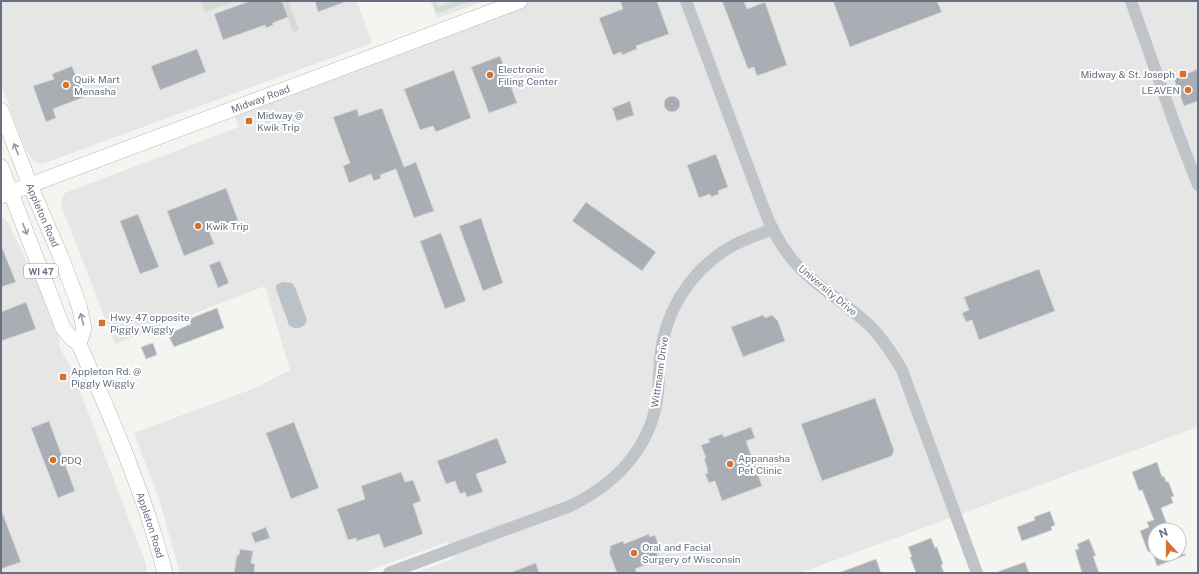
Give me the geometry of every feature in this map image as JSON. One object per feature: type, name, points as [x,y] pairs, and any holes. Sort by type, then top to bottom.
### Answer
[{"type":"main road","name":"Midway Road","points":[[6,194],[520,1]]},
{"type":"main road","name":"Appleton Road","points":[[1,110],[30,185],[51,233],[78,305],[84,329],[79,344]]},
{"type":"main road","name":"Appleton Road","points":[[1,167],[6,194],[63,328],[72,339],[79,344],[114,424],[151,528],[165,573]]},
{"type":"street","name":"University Drive","points":[[686,1],[762,204],[773,229],[791,257],[802,269],[867,323],[892,352],[902,370],[977,573]]},
{"type":"street","points":[[1131,1],[1198,185]]},
{"type":"street","name":"Wittmann Drive","points":[[389,573],[570,506],[594,494],[621,472],[634,456],[651,422],[657,401],[660,357],[663,339],[668,321],[686,287],[699,271],[714,258],[733,246],[773,229]]},
{"type":"shaded area","points":[[1,1],[357,1],[372,43],[42,164],[33,161],[26,150],[1,85]]},
{"type":"shaded area","points":[[201,1],[236,1],[205,12]]},
{"type":"shaded area","points":[[282,1],[288,1],[299,29],[297,31],[293,32]]},
{"type":"shaded area","points":[[430,1],[484,1],[437,18]]},
{"type":"shaded area","points":[[432,1],[435,1],[438,7],[454,1],[472,1],[437,13]]},
{"type":"shaded area","points":[[520,1],[1198,1],[1198,427],[800,573],[414,573],[453,559],[447,542],[366,573],[180,573],[159,499],[134,433],[255,388],[290,370],[265,286],[115,344],[61,205],[62,197],[65,193],[239,127],[232,109]]},
{"type":"shaded area","points":[[1,217],[4,218],[9,224],[43,296],[59,338],[60,349],[70,365],[146,564],[147,573],[1,573]]},
{"type":"shaded area","points":[[283,282],[292,283],[295,287],[307,320],[306,323],[300,328],[294,328],[289,325],[276,289],[276,285]]},
{"type":"building","points":[[250,1],[282,1],[288,17],[273,23],[273,25],[266,28],[265,25],[223,40],[214,14]]},
{"type":"building","points":[[315,1],[345,1],[345,2],[318,12]]},
{"type":"building","points":[[620,1],[657,1],[669,34],[636,46],[637,49],[622,55],[621,52],[613,55],[599,18],[623,9]]},
{"type":"building","points":[[722,1],[744,1],[747,9],[765,2],[787,65],[757,76],[754,67],[748,69]]},
{"type":"building","points":[[833,1],[937,1],[942,12],[850,47]]},
{"type":"building","points":[[197,49],[206,72],[160,90],[151,66]]},
{"type":"building","points":[[500,56],[517,103],[489,113],[471,67]]},
{"type":"building","points":[[72,66],[84,97],[53,109],[56,118],[46,122],[33,86],[54,79],[52,74]]},
{"type":"building","name":"LEAVEN","points":[[1198,69],[1198,101],[1184,106],[1174,79]]},
{"type":"building","points":[[454,70],[471,118],[436,132],[433,126],[420,130],[404,89]]},
{"type":"building","points":[[672,96],[678,98],[680,104],[678,110],[672,112],[666,110],[664,104],[666,98]]},
{"type":"building","points":[[630,101],[634,115],[617,121],[612,108]]},
{"type":"building","points":[[382,108],[404,167],[416,162],[434,211],[414,218],[396,169],[380,175],[381,178],[374,181],[371,174],[349,183],[343,166],[350,163],[333,117],[357,109],[359,116]]},
{"type":"building","points":[[716,154],[728,187],[718,191],[719,194],[711,197],[710,194],[699,198],[687,165]]},
{"type":"building","name":"Kwik Trip","points":[[226,188],[238,220],[209,231],[214,244],[184,256],[167,211]]},
{"type":"building","points":[[586,202],[656,252],[642,271],[572,221]]},
{"type":"building","points":[[138,214],[159,267],[140,274],[120,221]]},
{"type":"building","points":[[481,218],[503,283],[483,291],[459,226]]},
{"type":"building","points":[[441,233],[466,301],[445,309],[420,241]]},
{"type":"building","points":[[1,245],[16,282],[1,287]]},
{"type":"building","points":[[220,261],[229,283],[218,288],[209,265]]},
{"type":"building","points":[[1039,269],[1055,311],[979,340],[972,320],[966,322],[962,313],[969,310],[964,297]]},
{"type":"building","points":[[26,302],[36,329],[1,341],[1,312]]},
{"type":"building","points":[[217,308],[224,328],[174,347],[168,334],[191,324],[189,319]]},
{"type":"building","points":[[763,315],[765,318],[772,315],[778,321],[785,341],[743,357],[731,327]]},
{"type":"building","points":[[153,343],[157,355],[146,359],[141,347]]},
{"type":"building","points":[[875,398],[894,450],[892,456],[822,481],[801,424]]},
{"type":"building","name":"PDQ","points":[[49,421],[75,491],[58,498],[31,428]]},
{"type":"building","points":[[294,422],[319,488],[291,499],[266,433]]},
{"type":"building","name":"Appanasha Pet Clinic","points":[[751,427],[755,438],[746,441],[762,486],[722,501],[715,481],[709,483],[705,474],[708,473],[708,470],[704,459],[706,458],[701,445],[710,442],[708,439],[722,434],[724,437]]},
{"type":"building","points":[[497,438],[507,463],[476,474],[483,492],[467,497],[465,492],[460,494],[455,481],[446,484],[437,461]]},
{"type":"building","points":[[1157,462],[1162,477],[1164,476],[1166,482],[1168,481],[1174,496],[1171,497],[1173,503],[1161,508],[1166,522],[1147,522],[1154,520],[1142,490],[1139,491],[1132,472]]},
{"type":"building","points":[[401,472],[405,482],[413,480],[421,501],[413,504],[423,534],[384,548],[379,534],[357,541],[356,538],[348,540],[337,509],[365,499],[361,486]]},
{"type":"building","points":[[1,509],[21,562],[1,569]]},
{"type":"building","points":[[1050,511],[1055,525],[1051,527],[1052,530],[1022,541],[1017,527],[1035,520],[1034,517]]},
{"type":"building","points":[[266,527],[270,538],[255,543],[251,533]]},
{"type":"building","points":[[1147,528],[1147,549],[1140,531]]},
{"type":"building","name":"Oral and Facial Surgery of Wisconsin","points":[[649,534],[650,537],[655,535],[661,552],[657,554],[659,559],[635,569],[637,573],[617,573],[609,552],[611,549],[610,546],[623,541],[624,544]]},
{"type":"building","points":[[931,538],[935,548],[937,547],[943,564],[941,565],[944,573],[916,573],[908,547]]},
{"type":"building","points":[[1089,539],[1096,556],[1093,556],[1099,573],[1082,573],[1075,550],[1079,549],[1077,544]]},
{"type":"building","points":[[240,549],[253,551],[251,563],[255,564],[254,573],[234,573],[237,555],[239,555]]},
{"type":"building","points":[[876,559],[881,573],[841,573],[841,572]]},
{"type":"building","points":[[1025,562],[1029,573],[997,572]]},
{"type":"building","points":[[1156,562],[1168,562],[1157,566]]},
{"type":"building","points":[[536,563],[539,573],[512,573],[512,572]]},
{"type":"place","name":"Midway & St. Joseph","points":[[1183,74]]},
{"type":"place","name":"Electronic Filing Center","points":[[490,75]]},
{"type":"place","name":"Quik Mart Menasha","points":[[66,85]]},
{"type":"place","name":"LEAVEN","points":[[1188,90]]},
{"type":"place","name":"Midway @ Kwik Trip","points":[[249,121]]},
{"type":"place","name":"Kwik Trip","points":[[198,226]]},
{"type":"place","name":"Hwy. 47 opposite Piggly Wiggly","points":[[102,323]]},
{"type":"place","name":"Appleton Rd. @ Piggly Wiggly","points":[[63,377]]},
{"type":"place","name":"PDQ","points":[[53,460]]},
{"type":"place","name":"Appanasha Pet Clinic","points":[[730,464]]},
{"type":"place","name":"Oral and Facial Surgery of Wisconsin","points":[[634,553]]}]
